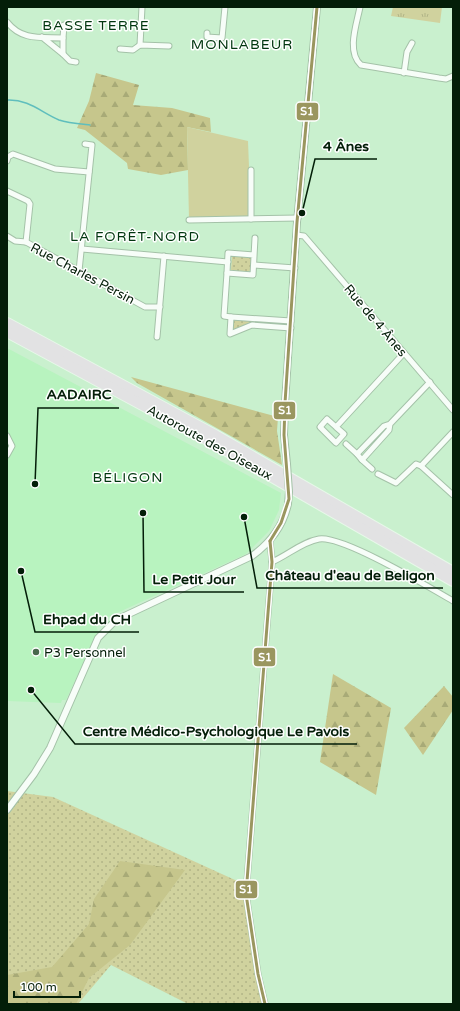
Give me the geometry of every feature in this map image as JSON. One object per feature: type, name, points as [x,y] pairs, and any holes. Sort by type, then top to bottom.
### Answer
[{"type":"highway","name":"Autoroute des Oiseaux","points":[[7,323],[216,435],[453,572]]},
{"type":"highway","name":"Autoroute des Oiseaux","points":[[7,332],[213,443],[453,581]]},
{"type":"highway","points":[[422,563],[453,584]]},
{"type":"street","points":[[140,44],[142,7]]},
{"type":"street","points":[[207,33],[207,37],[222,38],[225,7]]},
{"type":"street","points":[[7,810],[42,761],[92,651],[106,629],[116,620],[238,564],[252,556],[270,540],[281,523],[288,504],[289,484],[284,435],[285,403],[296,235],[317,7]]},
{"type":"street","points":[[360,7],[353,49],[355,58],[363,66],[443,79],[453,76]]},
{"type":"street","points":[[7,22],[22,36],[63,38]]},
{"type":"street","points":[[63,54],[64,25]]},
{"type":"street","points":[[42,37],[70,61],[76,62]]},
{"type":"street","points":[[404,73],[407,52],[412,43]]},
{"type":"street","points":[[120,49],[133,50],[140,44],[169,46]]},
{"type":"street","points":[[79,271],[92,145],[85,144]]},
{"type":"street","points":[[7,161],[8,157],[13,154],[42,164],[48,168],[89,172]]},
{"type":"street","points":[[251,170],[251,219]]},
{"type":"street","points":[[7,191],[28,201],[30,204],[26,242]]},
{"type":"street","points":[[189,220],[298,218]]},
{"type":"street","name":"Rue de 4 Ânes","points":[[296,235],[304,236],[453,410]]},
{"type":"street","name":"Rue Charles Persin","points":[[7,236],[15,241],[26,242],[145,307],[160,307]]},
{"type":"street","points":[[227,273],[253,275],[256,238]]},
{"type":"street","points":[[82,249],[228,262]]},
{"type":"street","points":[[254,255],[228,253],[224,316],[291,321]]},
{"type":"street","points":[[157,337],[164,256]]},
{"type":"street","points":[[254,265],[294,268]]},
{"type":"street","points":[[231,317],[230,334],[252,325],[291,328]]},
{"type":"street","points":[[336,427],[404,353]]},
{"type":"street","points":[[357,454],[384,426],[390,424],[430,382]]},
{"type":"street","points":[[327,418],[336,427],[344,434],[336,443],[320,427],[327,418]]},
{"type":"street","points":[[362,460],[389,430],[390,424]]},
{"type":"street","points":[[421,466],[453,432]]},
{"type":"street","points":[[7,436],[12,446],[7,455]]},
{"type":"street","points":[[346,444],[372,469]]},
{"type":"street","points":[[378,474],[396,483],[416,464],[421,466],[453,495]]},
{"type":"street","points":[[272,562],[311,542],[320,539],[336,540],[408,575],[453,600]]},
{"type":"street","points":[[265,1004],[258,974],[246,894],[272,562],[270,540]]},
{"type":"shaded area","points":[[7,348],[281,493],[279,510],[269,531],[246,554],[95,623],[98,631],[66,700],[62,700],[61,703],[7,701]]},
{"type":"green space","points":[[393,7],[442,7],[440,23],[391,16]]},
{"type":"green space","points":[[96,73],[139,85],[133,105],[172,108],[210,118],[211,132],[187,127],[188,170],[161,175],[128,169],[127,163],[85,130],[77,128],[89,101]]},
{"type":"green space","points":[[187,127],[248,141],[251,219],[189,220]]},
{"type":"green space","points":[[232,256],[250,257],[252,259],[251,270],[247,272],[231,270]]},
{"type":"green space","points":[[231,317],[291,321],[291,328],[252,325],[230,334]]},
{"type":"green space","points":[[131,377],[278,417],[277,431],[282,465],[137,383]]},
{"type":"green space","points":[[333,674],[391,708],[376,795],[320,762]]},
{"type":"green space","points":[[444,686],[453,697],[453,710],[423,755],[404,728]]},
{"type":"green space","points":[[7,791],[53,797],[246,885],[264,1004],[188,1004],[111,965],[78,1004],[7,1004]]},
{"type":"green space","points":[[120,861],[185,870],[130,945],[89,978],[76,1004],[7,1004],[7,975],[52,967],[89,924],[94,899]]},
{"type":"waterway","points":[[7,100],[15,100],[28,104],[59,120],[70,123],[90,125]]},
{"type":"transit line","name":"S1","points":[[270,541],[281,523],[289,499],[284,435],[285,403],[297,222],[317,7]]},
{"type":"transit line","name":"S1","points":[[265,1004],[258,974],[246,894],[272,562],[270,541]]},
{"type":"place","name":"4 Ânes","points":[[302,213]]},
{"type":"place","name":"AADAIRC","points":[[35,484]]},
{"type":"place","name":"Le Petit Jour","points":[[143,513]]},
{"type":"place","name":"Château d'eau de Beligon","points":[[244,517]]},
{"type":"place","name":"Ehpad du CH","points":[[21,571]]},
{"type":"place","name":"P3 Personnel","points":[[36,652]]},
{"type":"place","name":"Centre Médico-Psychologique Le Pavois","points":[[31,690]]},
{"type":"district","name":"BASSE TERRE","points":[[96,25]]},
{"type":"district","name":"MONLABEUR","points":[[242,44]]},
{"type":"district","name":"LA FORÊT-NORD","points":[[135,236]]},
{"type":"district","name":"BÉLIGON","points":[[128,477]]}]
